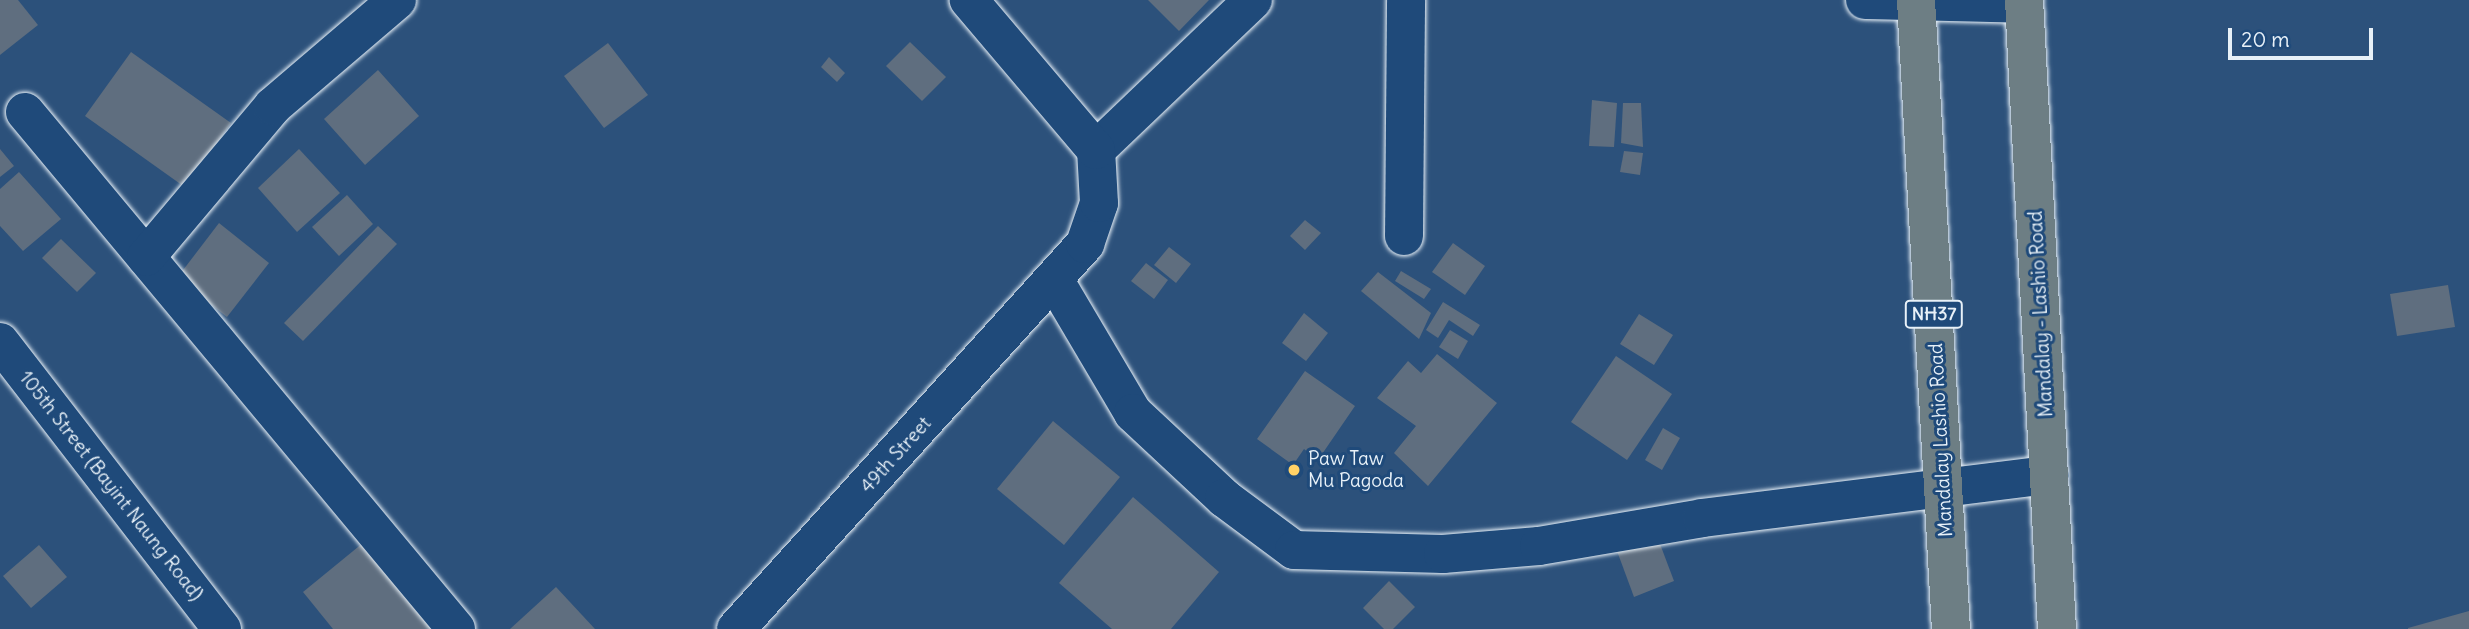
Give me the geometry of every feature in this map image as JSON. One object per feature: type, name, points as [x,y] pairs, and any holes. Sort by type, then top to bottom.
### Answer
[{"type":"highway","name":"Mandalay Lashio Road","points":[[1916,2],[1951,629]]},
{"type":"highway","name":"Mandalay - Lashio Road","points":[[2024,2],[2057,629]]},
{"type":"street","points":[[146,257],[273,106],[397,0]]},
{"type":"street","points":[[969,0],[1096,150],[1252,0]]},
{"type":"street","points":[[1404,236],[1406,0]]},
{"type":"street","points":[[1865,0],[2024,2]]},
{"type":"street","points":[[25,112],[456,629]]},
{"type":"street","name":"49th Street","points":[[736,629],[1055,281],[1085,244],[1099,203],[1096,150]]},
{"type":"street","points":[[1055,281],[1133,413],[1224,498],[1294,550],[1443,554],[1539,546],[1702,518],[2049,475]]},
{"type":"street","name":"105th Street (Bayint Naung Road)","points":[[0,342],[222,629]]},
{"type":"building","points":[[0,0],[18,0],[38,25],[0,55]]},
{"type":"building","points":[[1148,0],[1209,0],[1179,31]]},
{"type":"building","points":[[910,42],[946,77],[922,101],[886,66]]},
{"type":"building","points":[[608,43],[648,95],[604,128],[564,76]]},
{"type":"building","points":[[131,52],[231,123],[186,188],[85,116]]},
{"type":"building","points":[[829,57],[845,73],[837,82],[821,67]]},
{"type":"building","points":[[378,70],[419,116],[365,165],[324,119]]},
{"type":"building","points":[[1592,100],[1617,103],[1614,147],[1589,146]]},
{"type":"building","points":[[1623,103],[1641,103],[1643,147],[1621,143]]},
{"type":"building","points":[[0,149],[14,166],[0,177]]},
{"type":"building","points":[[299,149],[340,193],[297,232],[258,188]]},
{"type":"building","points":[[1624,151],[1643,153],[1640,175],[1620,172]]},
{"type":"building","points":[[19,172],[61,219],[23,251],[0,226],[0,189]]},
{"type":"building","points":[[347,195],[373,224],[339,256],[312,227]]},
{"type":"building","points":[[1305,220],[1321,233],[1305,250],[1290,236]]},
{"type":"building","points":[[219,223],[269,263],[227,317],[177,278]]},
{"type":"building","points":[[378,226],[397,244],[303,341],[284,323]]},
{"type":"building","points":[[61,239],[96,273],[77,292],[42,258]]},
{"type":"building","points":[[1453,243],[1485,266],[1465,295],[1432,272]]},
{"type":"building","points":[[1169,247],[1191,264],[1176,283],[1154,265]]},
{"type":"building","points":[[1146,263],[1168,280],[1154,299],[1131,281]]},
{"type":"building","points":[[1401,271],[1431,289],[1424,299],[1395,281]]},
{"type":"building","points":[[1378,272],[1431,313],[1419,339],[1361,291]]},
{"type":"building","points":[[2448,285],[2455,327],[2397,336],[2390,294]]},
{"type":"building","points":[[1443,302],[1480,325],[1473,336],[1449,320],[1438,338],[1426,330]]},
{"type":"building","points":[[1304,313],[1328,333],[1306,361],[1282,343]]},
{"type":"building","points":[[1639,314],[1673,335],[1654,365],[1620,344]]},
{"type":"building","points":[[1450,330],[1468,341],[1458,359],[1439,347]]},
{"type":"building","points":[[1437,354],[1497,403],[1428,486],[1394,453],[1416,426],[1377,398],[1408,361],[1421,373]]},
{"type":"building","points":[[1616,356],[1672,394],[1627,460],[1571,422]]},
{"type":"building","points":[[1305,371],[1355,406],[1318,460],[1304,449],[1293,465],[1257,439]]},
{"type":"building","points":[[1053,421],[1120,477],[1064,545],[997,489]]},
{"type":"building","points":[[1663,428],[1680,438],[1662,470],[1645,460]]},
{"type":"building","points":[[1133,497],[1219,572],[1171,629],[1112,629],[1059,583]]},
{"type":"building","points":[[1657,536],[1674,581],[1634,597],[1617,551]]},
{"type":"building","points":[[369,538],[443,629],[333,629],[303,592]]},
{"type":"building","points":[[39,545],[67,577],[31,608],[3,576]]},
{"type":"building","points":[[1389,581],[1415,607],[1393,629],[1384,629],[1363,608]]},
{"type":"building","points":[[556,587],[595,629],[510,629]]},
{"type":"building","points":[[2469,611],[2469,629],[2408,629],[2408,628]]},
{"type":"place","name":"Paw Taw Mu Pagoda","points":[[1294,470]]}]
